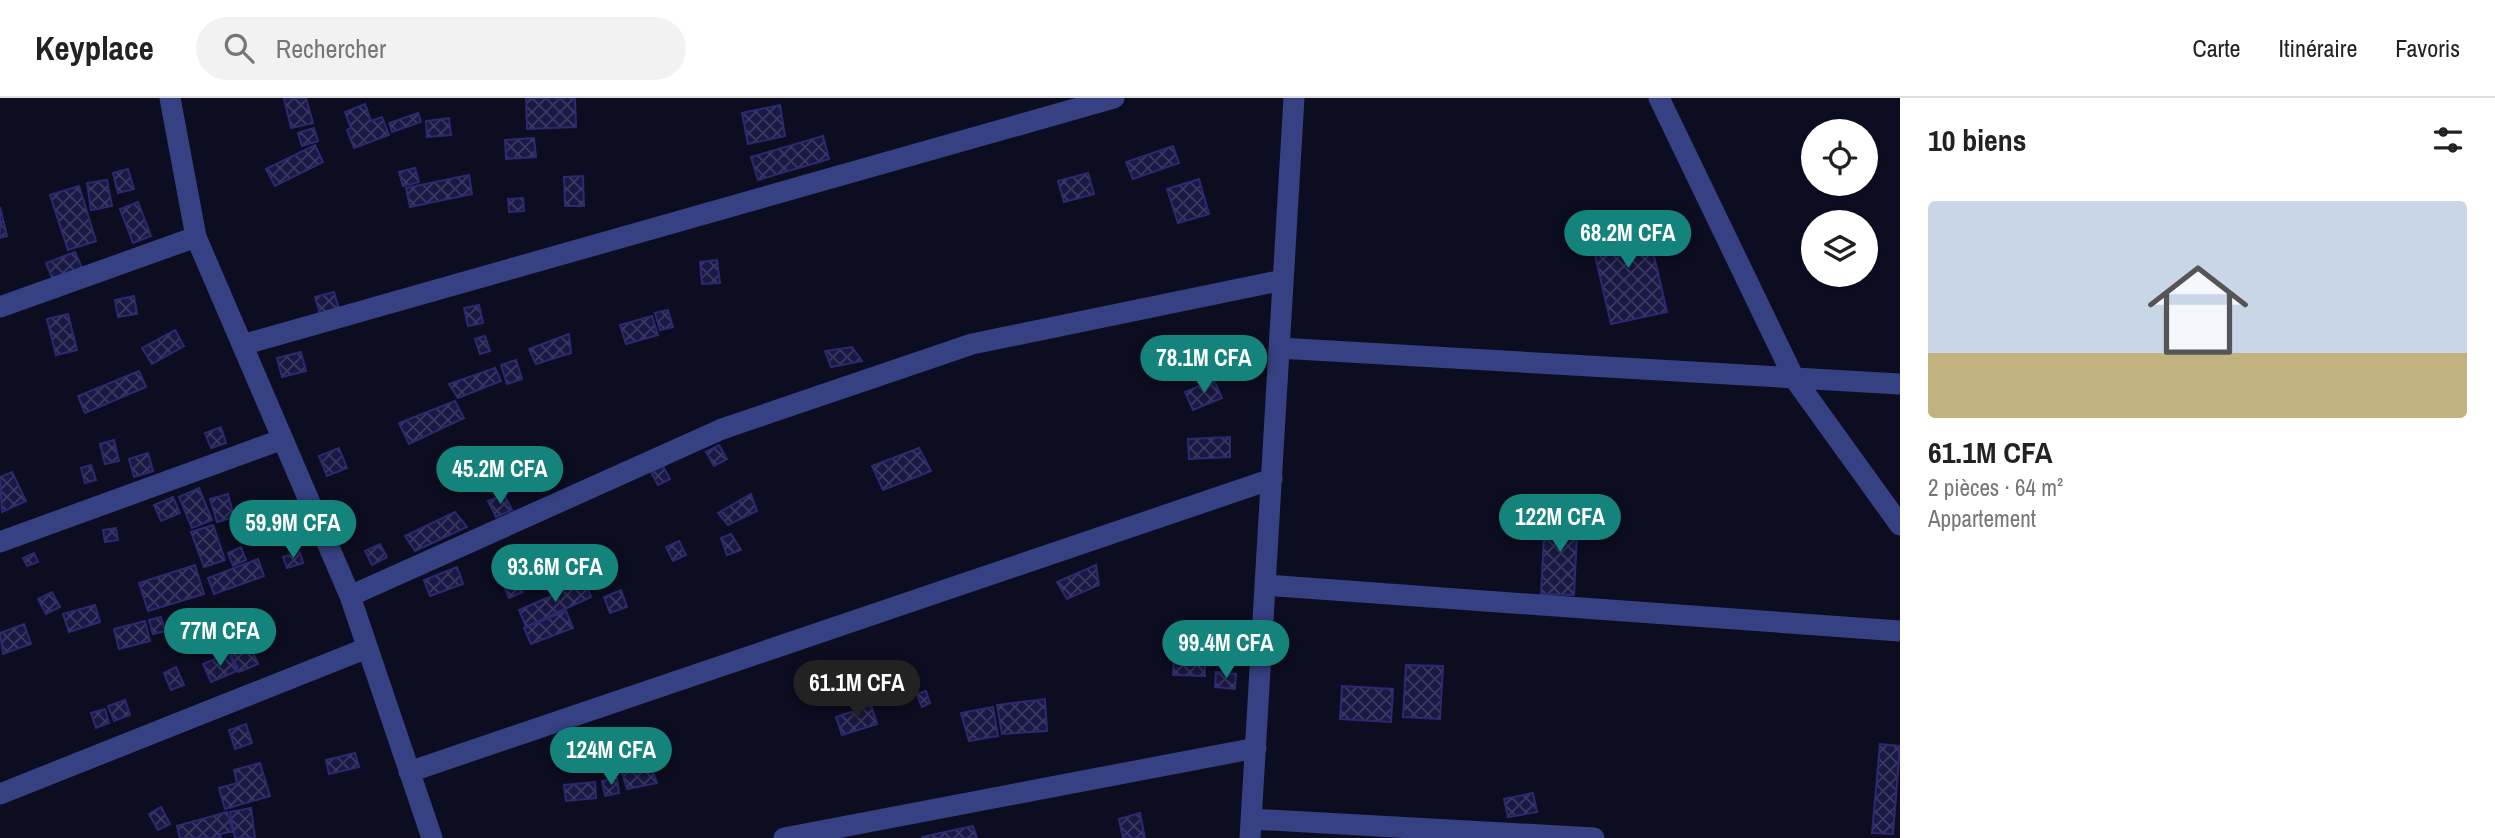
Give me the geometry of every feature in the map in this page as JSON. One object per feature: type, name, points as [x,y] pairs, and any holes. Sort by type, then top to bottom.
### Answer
[{"type":"street","points":[[170,98],[196,237],[350,596],[432,838]]},
{"type":"street","points":[[242,345],[1114,98]]},
{"type":"street","points":[[1294,98],[1251,829],[1594,838]]},
{"type":"street","points":[[1659,98],[1794,378],[1900,525]]},
{"type":"street","points":[[0,307],[196,237]]},
{"type":"street","points":[[350,596],[722,429],[959,349],[1283,280]]},
{"type":"street","points":[[1279,348],[1900,384]]},
{"type":"street","points":[[0,542],[283,439]]},
{"type":"street","points":[[409,772],[1272,479]]},
{"type":"street","points":[[1265,584],[1900,631]]},
{"type":"street","points":[[0,794],[368,648]]},
{"type":"street","points":[[783,838],[1256,748]]},
{"type":"building","points":[[284,98],[306,98],[313,123],[291,128]]},
{"type":"building","points":[[526,98],[575,98],[576,127],[527,129]]},
{"type":"building","points":[[365,104],[371,121],[382,117],[389,135],[354,148],[347,130],[351,128],[345,112]]},
{"type":"building","points":[[780,105],[785,136],[748,144],[742,113]]},
{"type":"building","points":[[418,113],[421,122],[392,132],[389,123]]},
{"type":"building","points":[[449,118],[451,135],[427,137],[426,121]]},
{"type":"building","points":[[314,128],[318,141],[302,146],[298,133]]},
{"type":"building","points":[[823,136],[829,159],[758,180],[751,157]]},
{"type":"building","points":[[534,138],[536,157],[506,159],[505,140]]},
{"type":"building","points":[[315,145],[323,162],[275,186],[266,169]]},
{"type":"building","points":[[1173,146],[1179,163],[1133,179],[1126,162]]},
{"type":"building","points":[[415,168],[419,182],[403,186],[399,172]]},
{"type":"building","points":[[128,169],[134,189],[118,193],[113,173]]},
{"type":"building","points":[[1088,173],[1094,194],[1064,202],[1058,181]]},
{"type":"building","points":[[469,175],[472,194],[410,207],[406,188]]},
{"type":"building","points":[[583,176],[584,206],[565,206],[564,177]]},
{"type":"building","points":[[1199,179],[1209,214],[1178,223],[1167,189]]},
{"type":"building","points":[[107,180],[112,206],[91,210],[87,183]]},
{"type":"building","points":[[79,186],[96,241],[68,250],[50,195]]},
{"type":"building","points":[[523,198],[524,211],[509,212],[508,199]]},
{"type":"building","points":[[138,202],[151,236],[133,243],[120,209]]},
{"type":"building","points":[[0,207],[7,236],[0,238]]},
{"type":"building","points":[[1645,217],[1667,312],[1611,324],[1589,229]]},
{"type":"building","points":[[75,252],[82,268],[53,280],[46,263]]},
{"type":"building","points":[[717,260],[720,283],[702,284],[700,262]]},
{"type":"building","points":[[334,292],[339,309],[320,314],[315,297]]},
{"type":"building","points":[[134,296],[137,314],[118,317],[115,300]]},
{"type":"building","points":[[479,305],[483,323],[468,326],[464,308]]},
{"type":"building","points":[[668,310],[673,327],[660,330],[655,313]]},
{"type":"building","points":[[68,314],[77,350],[56,355],[47,319]]},
{"type":"building","points":[[652,316],[658,335],[626,344],[620,325]]},
{"type":"building","points":[[175,330],[184,346],[152,364],[142,348]]},
{"type":"building","points":[[569,334],[571,353],[536,364],[529,349]]},
{"type":"building","points":[[485,336],[490,351],[480,354],[475,339]]},
{"type":"building","points":[[852,347],[862,361],[831,367],[825,351]]},
{"type":"building","points":[[301,352],[306,371],[282,377],[277,358]]},
{"type":"building","points":[[516,360],[522,379],[507,384],[501,365]]},
{"type":"building","points":[[495,368],[501,381],[458,398],[449,384]]},
{"type":"building","points":[[139,371],[146,387],[85,413],[78,396]]},
{"type":"building","points":[[1214,380],[1222,398],[1193,410],[1185,392]]},
{"type":"building","points":[[455,401],[464,418],[409,444],[399,423]]},
{"type":"building","points":[[221,427],[226,443],[211,448],[205,433]]},
{"type":"building","points":[[1230,437],[1230,457],[1189,459],[1188,439]]},
{"type":"building","points":[[114,440],[119,461],[105,464],[100,444]]},
{"type":"building","points":[[719,445],[727,459],[714,466],[706,452]]},
{"type":"building","points":[[339,448],[347,468],[327,476],[319,456]]},
{"type":"building","points":[[919,448],[931,471],[883,490],[872,466]]},
{"type":"building","points":[[148,453],[153,471],[134,477],[129,459]]},
{"type":"building","points":[[91,465],[96,480],[85,483],[81,468]]},
{"type":"building","points":[[663,466],[670,479],[658,485],[651,472]]},
{"type":"building","points":[[12,472],[26,501],[2,512],[0,477]]},
{"type":"building","points":[[199,488],[212,520],[192,528],[179,497]]},
{"type":"building","points":[[228,494],[234,517],[217,522],[210,499]]},
{"type":"building","points":[[504,494],[512,510],[496,517],[488,501]]},
{"type":"building","points":[[751,494],[757,511],[728,525],[718,513]]},
{"type":"building","points":[[173,497],[180,513],[161,521],[154,505]]},
{"type":"building","points":[[455,512],[467,527],[415,551],[405,536]]},
{"type":"building","points":[[1545,513],[1578,514],[1574,595],[1541,594]]},
{"type":"building","points":[[213,525],[225,560],[204,567],[191,532]]},
{"type":"building","points":[[116,528],[118,540],[105,542],[103,530]]},
{"type":"building","points":[[731,534],[741,550],[727,555],[721,538]]},
{"type":"building","points":[[679,541],[686,555],[673,561],[666,547]]},
{"type":"building","points":[[380,544],[387,557],[372,565],[365,551]]},
{"type":"building","points":[[241,547],[246,560],[233,566],[228,553]]},
{"type":"building","points":[[300,552],[303,563],[287,568],[283,557]]},
{"type":"building","points":[[34,553],[38,562],[27,566],[23,558]]},
{"type":"building","points":[[258,559],[264,576],[214,594],[208,578]]},
{"type":"building","points":[[195,565],[204,594],[148,611],[139,583]]},
{"type":"building","points":[[1096,565],[1099,585],[1067,599],[1057,582]]},
{"type":"building","points":[[457,567],[463,584],[430,596],[424,580]]},
{"type":"building","points":[[515,573],[523,592],[509,598],[501,579]]},
{"type":"building","points":[[585,581],[591,597],[526,627],[519,610]]},
{"type":"building","points":[[621,590],[627,607],[610,613],[604,597]]},
{"type":"building","points":[[52,592],[60,607],[46,614],[38,599]]},
{"type":"building","points":[[95,605],[100,622],[69,632],[63,614]]},
{"type":"building","points":[[566,611],[573,628],[531,644],[524,628]]},
{"type":"building","points":[[161,617],[165,631],[153,634],[149,620]]},
{"type":"building","points":[[145,621],[150,641],[119,649],[114,629]]},
{"type":"building","points":[[24,624],[31,644],[3,654],[0,633]]},
{"type":"building","points":[[244,632],[258,664],[239,672],[225,640]]},
{"type":"building","points":[[229,653],[237,671],[211,682],[203,664]]},
{"type":"building","points":[[1174,657],[1205,658],[1205,676],[1173,675]]},
{"type":"building","points":[[1406,665],[1443,666],[1440,719],[1403,717]]},
{"type":"building","points":[[176,667],[184,685],[171,690],[164,673]]},
{"type":"building","points":[[1216,672],[1236,674],[1235,689],[1215,687]]},
{"type":"building","points":[[1342,686],[1393,689],[1391,722],[1340,719]]},
{"type":"building","points":[[926,691],[930,703],[922,707],[917,694]]},
{"type":"building","points":[[1045,699],[1047,731],[1002,734],[997,705]]},
{"type":"building","points":[[125,700],[130,715],[114,721],[108,706]]},
{"type":"building","points":[[871,705],[877,724],[842,735],[836,717]]},
{"type":"building","points":[[993,707],[998,736],[969,741],[961,713]]},
{"type":"building","points":[[105,709],[109,723],[96,728],[91,713]]},
{"type":"building","points":[[246,724],[252,743],[235,749],[229,730]]},
{"type":"building","points":[[1880,744],[1900,746],[1893,834],[1872,833]]},
{"type":"building","points":[[355,753],[359,767],[329,774],[326,760]]},
{"type":"building","points":[[646,754],[657,783],[627,789],[618,759]]},
{"type":"building","points":[[260,763],[270,796],[225,809],[219,788],[237,783],[234,770]]},
{"type":"building","points":[[617,778],[619,793],[605,796],[602,781]]},
{"type":"building","points":[[595,782],[596,798],[566,801],[564,785]]},
{"type":"building","points":[[1533,793],[1537,812],[1508,817],[1504,799]]},
{"type":"building","points":[[161,807],[170,824],[158,830],[149,814]]},
{"type":"building","points":[[251,808],[255,838],[235,838],[230,812]]},
{"type":"building","points":[[227,812],[233,831],[220,834],[221,838],[180,838],[177,826]]},
{"type":"building","points":[[1140,813],[1145,838],[1123,838],[1119,819]]},
{"type":"building","points":[[973,826],[977,838],[922,838],[922,837]]}]
